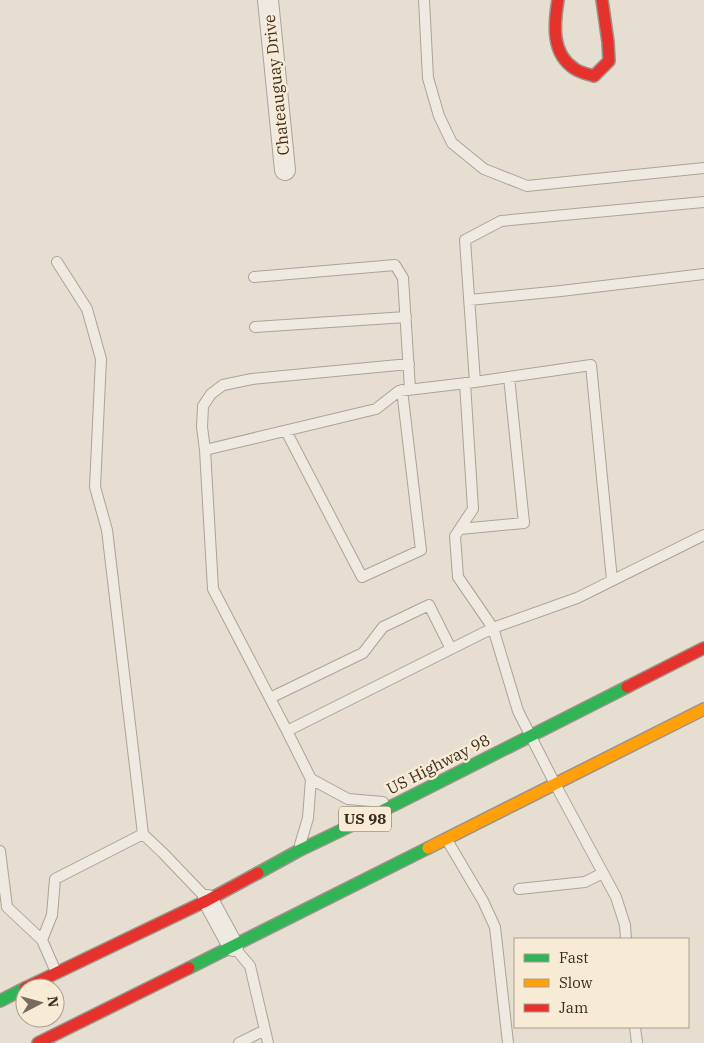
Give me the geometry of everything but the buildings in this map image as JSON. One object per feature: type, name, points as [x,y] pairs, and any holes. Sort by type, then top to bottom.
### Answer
[{"type":"main road","points":[[558,0],[554,34],[560,53],[573,68],[594,76],[609,61],[602,0]]},
{"type":"main road","name":"US Highway 98","points":[[45,978],[208,900],[298,851],[398,804],[704,648]]},
{"type":"main road","points":[[38,1043],[61,1038],[233,946],[704,709]]},
{"type":"main road","name":"US Highway 98","points":[[0,1001],[15,993]]},
{"type":"street","name":"Chateauguay Drive","points":[[268,0],[285,170]]},
{"type":"street","points":[[208,900],[233,946]]},
{"type":"lane","points":[[424,0],[428,78],[439,116],[452,143],[484,169],[527,186],[704,168]]},
{"type":"lane","points":[[626,938],[625,925],[616,897],[518,711],[493,628],[458,577],[455,536],[473,509],[469,300],[465,240],[501,221],[704,202]]},
{"type":"lane","points":[[57,262],[87,309],[102,359],[95,487],[107,530],[143,834],[208,900]]},
{"type":"lane","points":[[254,277],[395,265],[403,278],[409,364],[406,390],[422,550],[362,577],[286,431]]},
{"type":"lane","points":[[469,300],[704,274]]},
{"type":"lane","points":[[255,327],[406,316]]},
{"type":"lane","points":[[298,851],[308,818],[311,779],[213,589],[202,427],[203,406],[211,394],[222,385],[252,378],[409,364]]},
{"type":"lane","points":[[205,450],[376,410],[399,391],[591,365],[612,580]]},
{"type":"lane","points":[[460,529],[524,523],[508,377]]},
{"type":"lane","points":[[287,731],[493,628],[577,598],[704,535]]},
{"type":"lane","points":[[270,698],[363,652],[383,626],[429,605],[451,649]]},
{"type":"lane","points":[[311,779],[348,799],[398,804]]},
{"type":"lane","points":[[42,940],[52,914],[55,879],[143,834]]},
{"type":"lane","points":[[446,839],[483,901],[495,927],[508,1043]]},
{"type":"lane","points":[[0,851],[3,909],[42,940],[57,972]]},
{"type":"lane","points":[[519,888],[585,882],[602,873]]},
{"type":"lane","points":[[233,946],[250,966],[268,1043]]},
{"type":"lane","points":[[635,1028],[637,1043]]},
{"type":"lane","points":[[239,1043],[265,1030]]},
{"type":"traffic: fast","points":[[258,873],[298,851],[398,803],[627,687]]},
{"type":"traffic: fast","points":[[189,968],[428,848]]},
{"type":"traffic: fast","points":[[0,1001],[15,993]]},
{"type":"traffic: slow","points":[[428,848],[704,709]]},
{"type":"traffic: jam","points":[[558,0],[555,28],[558,47],[567,63],[575,69],[594,76],[609,61],[602,0]]},
{"type":"traffic: jam","points":[[627,687],[704,648]]},
{"type":"traffic: jam","points":[[46,978],[208,900],[258,873]]},
{"type":"traffic: jam","points":[[38,1043],[189,968]]}]
